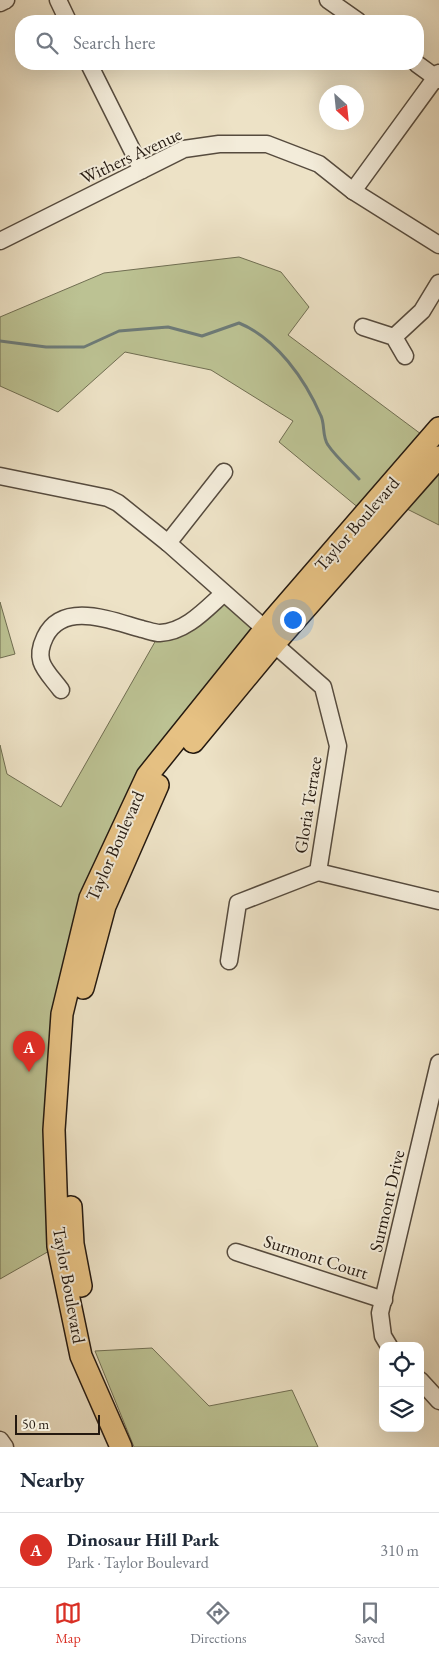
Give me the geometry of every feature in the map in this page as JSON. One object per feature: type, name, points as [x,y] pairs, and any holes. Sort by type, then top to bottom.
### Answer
[{"type":"main road","name":"Taylor Boulevard","points":[[134,1447],[95,1352],[73,1244],[67,1122],[75,1014],[105,906],[159,783],[270,636],[439,428]]},
{"type":"main road","name":"Taylor Boulevard","points":[[121,1447],[81,1356],[58,1246],[54,1130],[62,1014],[90,898],[147,776],[270,636],[439,457]]},
{"type":"street","points":[[0,3],[6,0]]},
{"type":"street","points":[[58,0],[65,15]]},
{"type":"street","points":[[328,0],[349,15]]},
{"type":"street","points":[[353,191],[438,77],[424,69]]},
{"type":"street","points":[[92,70],[142,170]]},
{"type":"street","name":"Withers Avenue","points":[[0,241],[184,149],[220,144],[267,144],[319,164],[353,191],[439,245]]},
{"type":"street","points":[[394,337],[422,311],[439,283]]},
{"type":"street","points":[[364,327],[394,337],[404,356]]},
{"type":"street","points":[[168,543],[224,472]]},
{"type":"street","name":"Gloria Terrace","points":[[0,476],[108,498],[118,503],[168,543],[224,593],[323,687],[338,746],[318,872],[439,901]]},
{"type":"street","points":[[61,690],[41,664],[39,650],[49,628],[60,619],[73,616],[90,616],[160,633],[178,629],[196,618],[224,593]]},
{"type":"street","points":[[229,961],[238,903],[318,872]]},
{"type":"street","name":"Surmont Drive","points":[[387,1342],[383,1336],[380,1313],[439,1063]]},
{"type":"street","name":"Surmont Court","points":[[236,1252],[384,1300]]},
{"type":"street","points":[[424,1384],[439,1401]]},
{"type":"street","points":[[0,1440],[5,1447]]},
{"type":"green space","points":[[239,257],[281,272],[309,307],[288,335],[429,440],[366,514],[279,442],[293,421],[211,370],[125,352],[58,412],[0,386],[0,317],[104,273]]},
{"type":"green space","points":[[439,457],[439,525],[397,504]]},
{"type":"green space","points":[[224,593],[265,629],[147,776],[62,1014],[58,1246],[0,1279],[0,745],[7,774],[61,807],[160,633]]},
{"type":"green space","points":[[0,602],[15,654],[0,658]]},
{"type":"green space","points":[[152,1348],[209,1406],[292,1390],[318,1447],[134,1447],[95,1351]]},
{"type":"waterway","points":[[0,341],[46,347],[84,347],[119,331],[168,327],[202,336],[239,323],[265,339],[288,361],[307,388],[314,402],[322,419],[328,445],[359,479]]},
{"type":"place","name":"Dinosaur Hill Park","points":[[29,1072]]}]
